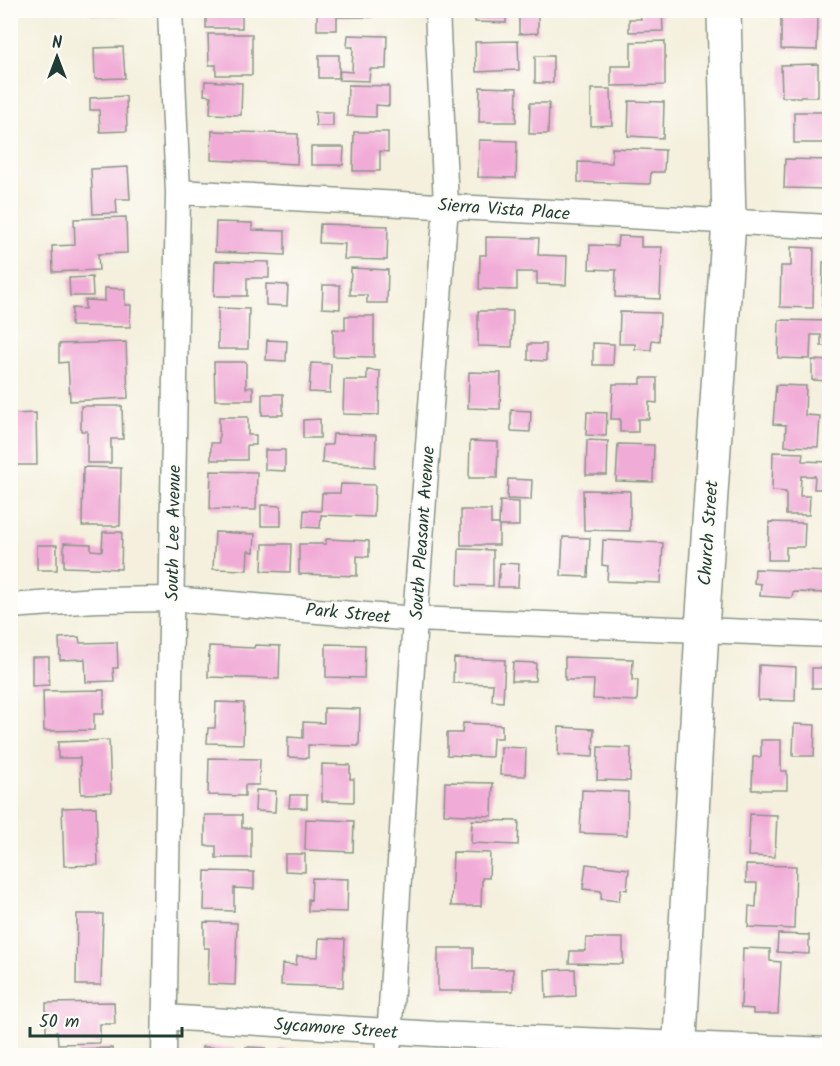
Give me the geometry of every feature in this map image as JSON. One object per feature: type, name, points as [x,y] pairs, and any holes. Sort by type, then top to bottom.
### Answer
[{"type":"street","name":"South Lee Avenue","points":[[164,1056],[178,192],[170,10]]},
{"type":"street","name":"South Pleasant Avenue","points":[[388,1056],[415,619],[446,205],[437,10]]},
{"type":"street","name":"Church Street","points":[[679,1050],[702,629],[729,221],[724,10]]},
{"type":"street","name":"Sierra Vista Place","points":[[178,192],[830,227]]},
{"type":"street","name":"Park Street","points":[[10,606],[96,600],[172,599],[415,619],[830,635]]},
{"type":"street","name":"Sycamore Street","points":[[165,1017],[679,1050],[830,1050]]},
{"type":"building","points":[[91,10],[119,10],[119,16],[91,15]]},
{"type":"building","points":[[206,10],[242,10],[242,28],[206,28]]},
{"type":"building","points":[[317,10],[373,10],[373,17],[337,17],[337,30],[317,30]]},
{"type":"building","points":[[475,10],[506,10],[506,23],[475,22]]},
{"type":"building","points":[[519,10],[538,11],[538,33],[519,34]]},
{"type":"building","points":[[640,10],[662,10],[663,31],[629,32],[629,19],[641,19]]},
{"type":"building","points":[[781,17],[818,18],[817,50],[781,49]]},
{"type":"building","points":[[208,34],[252,34],[252,75],[216,75],[216,65],[209,65]]},
{"type":"building","points":[[348,35],[387,36],[386,69],[370,69],[369,81],[339,80],[340,71],[352,72],[353,47],[347,47]]},
{"type":"building","points":[[518,41],[519,70],[476,72],[475,42]]},
{"type":"building","points":[[665,41],[665,85],[611,86],[611,66],[631,66],[631,42]]},
{"type":"building","points":[[123,47],[125,78],[95,79],[94,48]]},
{"type":"building","points":[[319,55],[339,55],[339,78],[319,78]]},
{"type":"building","points":[[535,56],[553,56],[553,83],[535,83]]},
{"type":"building","points":[[818,64],[818,97],[782,97],[781,65]]},
{"type":"building","points":[[205,81],[242,83],[241,115],[210,114],[211,96],[204,95]]},
{"type":"building","points":[[348,85],[389,86],[389,106],[376,105],[376,117],[347,116]]},
{"type":"building","points":[[480,87],[517,88],[516,122],[479,122]]},
{"type":"building","points":[[591,89],[611,89],[612,125],[591,126]]},
{"type":"building","points":[[126,96],[127,131],[100,132],[99,110],[90,110],[90,98]]},
{"type":"building","points":[[629,101],[664,102],[663,138],[628,136]]},
{"type":"building","points":[[530,103],[549,103],[548,134],[529,134]]},
{"type":"building","points":[[315,112],[333,112],[333,126],[316,126]]},
{"type":"building","points":[[794,112],[830,112],[830,143],[794,143]]},
{"type":"building","points":[[212,131],[298,134],[297,164],[211,160]]},
{"type":"building","points":[[354,132],[388,132],[388,152],[380,151],[380,171],[353,171]]},
{"type":"building","points":[[479,140],[517,141],[516,178],[478,177]]},
{"type":"building","points":[[311,147],[344,147],[343,165],[311,165]]},
{"type":"building","points":[[612,148],[665,150],[664,172],[651,172],[650,184],[578,182],[578,162],[612,163]]},
{"type":"building","points":[[785,159],[830,160],[830,189],[784,188]]},
{"type":"building","points":[[128,167],[130,199],[116,199],[117,213],[93,214],[91,169]]},
{"type":"building","points":[[126,217],[127,253],[98,254],[99,270],[53,272],[52,246],[75,245],[74,219]]},
{"type":"building","points":[[216,222],[252,223],[252,230],[285,231],[285,255],[215,252]]},
{"type":"building","points":[[320,224],[388,226],[387,260],[344,259],[345,244],[319,243]]},
{"type":"building","points":[[618,236],[641,237],[641,247],[662,247],[660,299],[615,297],[616,270],[589,269],[590,245],[617,246]]},
{"type":"building","points":[[486,237],[539,238],[538,255],[567,256],[566,285],[537,284],[537,272],[517,272],[517,290],[479,289],[480,255],[486,255]]},
{"type":"building","points":[[791,247],[814,248],[813,308],[780,307],[781,266],[791,266]]},
{"type":"building","points":[[215,261],[269,262],[269,278],[247,278],[247,296],[214,296]]},
{"type":"building","points":[[823,262],[830,262],[830,306],[822,306]]},
{"type":"building","points":[[351,268],[388,270],[387,303],[367,303],[367,295],[350,295]]},
{"type":"building","points":[[92,277],[93,296],[70,296],[69,278]]},
{"type":"building","points":[[266,284],[288,285],[287,306],[266,305]]},
{"type":"building","points":[[323,285],[340,285],[340,309],[322,308]]},
{"type":"building","points":[[105,288],[125,289],[125,305],[131,305],[130,327],[71,326],[72,308],[85,309],[85,300],[105,301]]},
{"type":"building","points":[[218,308],[249,309],[248,349],[218,349]]},
{"type":"building","points":[[478,311],[513,311],[512,347],[478,346]]},
{"type":"building","points":[[620,312],[660,313],[659,341],[652,340],[651,350],[635,349],[635,344],[619,344]]},
{"type":"building","points":[[345,316],[374,316],[374,357],[333,356],[333,329],[345,330]]},
{"type":"building","points":[[779,320],[830,321],[830,346],[821,346],[821,335],[811,335],[810,359],[778,358]]},
{"type":"building","points":[[267,340],[287,341],[286,361],[266,360]]},
{"type":"building","points":[[126,342],[128,398],[70,401],[68,362],[59,363],[59,344]]},
{"type":"building","points":[[593,343],[614,344],[613,365],[593,365]]},
{"type":"building","points":[[528,344],[546,344],[546,361],[528,360]]},
{"type":"building","points":[[812,360],[830,361],[830,381],[812,380]]},
{"type":"building","points":[[214,362],[246,362],[246,388],[253,387],[253,400],[215,400]]},
{"type":"building","points":[[311,363],[331,364],[330,393],[309,392]]},
{"type":"building","points":[[367,370],[380,371],[379,415],[343,414],[344,380],[367,380]]},
{"type":"building","points":[[469,372],[501,373],[500,409],[468,408]]},
{"type":"building","points":[[641,378],[657,378],[657,403],[649,402],[649,419],[638,419],[638,432],[620,432],[620,419],[611,419],[613,384],[641,384]]},
{"type":"building","points":[[776,385],[806,386],[805,415],[820,416],[818,447],[785,446],[786,425],[773,424]]},
{"type":"building","points":[[262,394],[283,394],[283,415],[262,415]]},
{"type":"building","points":[[81,406],[122,406],[123,439],[111,439],[111,463],[87,463],[87,431],[81,431]]},
{"type":"building","points":[[511,410],[531,411],[530,432],[511,431]]},
{"type":"building","points":[[587,412],[607,413],[606,436],[586,435]]},
{"type":"building","points":[[36,413],[37,465],[10,465],[10,414]]},
{"type":"building","points":[[219,417],[248,417],[248,435],[256,435],[256,445],[247,445],[247,460],[211,460],[211,443],[219,443]]},
{"type":"building","points":[[320,419],[320,438],[303,438],[303,420]]},
{"type":"building","points":[[333,434],[376,435],[375,467],[322,463],[323,445],[332,445]]},
{"type":"building","points":[[587,440],[608,441],[607,475],[586,475]]},
{"type":"building","points":[[470,441],[498,442],[497,478],[469,478]]},
{"type":"building","points":[[618,444],[654,445],[653,482],[616,481]]},
{"type":"building","points":[[265,450],[285,450],[285,471],[265,470]]},
{"type":"building","points":[[773,452],[803,453],[802,461],[830,462],[830,489],[814,489],[815,476],[801,476],[800,496],[810,496],[809,515],[786,515],[786,492],[772,491]]},
{"type":"building","points":[[83,467],[121,468],[120,526],[82,526]]},
{"type":"building","points":[[211,471],[257,472],[256,510],[210,509]]},
{"type":"building","points":[[508,479],[532,480],[531,500],[507,499]]},
{"type":"building","points":[[341,484],[375,485],[374,517],[321,515],[320,528],[303,527],[304,510],[321,511],[322,493],[340,493]]},
{"type":"building","points":[[583,490],[630,491],[630,531],[584,530]]},
{"type":"building","points":[[500,501],[519,502],[519,526],[499,526]]},
{"type":"building","points":[[261,505],[281,506],[281,526],[261,526]]},
{"type":"building","points":[[461,510],[491,510],[491,524],[499,524],[499,545],[461,545]]},
{"type":"building","points":[[769,522],[805,523],[804,547],[786,547],[786,560],[768,560]]},
{"type":"building","points":[[103,532],[122,532],[121,569],[64,567],[64,543],[91,544],[91,550],[102,551]]},
{"type":"building","points":[[215,532],[255,534],[254,552],[248,551],[247,570],[213,569]]},
{"type":"building","points":[[563,537],[590,538],[588,577],[561,576]]},
{"type":"building","points":[[326,539],[369,541],[369,557],[357,556],[357,576],[299,574],[299,544],[326,544]]},
{"type":"building","points":[[603,540],[663,543],[661,583],[607,581],[608,566],[602,565]]},
{"type":"building","points":[[263,544],[291,544],[290,572],[262,571]]},
{"type":"building","points":[[37,545],[57,545],[57,570],[37,570]]},
{"type":"building","points":[[459,549],[493,550],[493,586],[458,585]]},
{"type":"building","points":[[500,563],[519,564],[518,587],[498,587]]},
{"type":"building","points":[[755,569],[830,572],[830,593],[793,592],[792,598],[760,596],[761,584],[754,583]]},
{"type":"building","points":[[79,637],[80,643],[117,642],[118,668],[113,668],[114,681],[86,682],[85,659],[60,660],[59,638]]},
{"type":"building","points":[[326,644],[365,645],[364,678],[326,677]]},
{"type":"building","points":[[255,645],[280,646],[279,679],[208,677],[209,646],[254,648]]},
{"type":"building","points":[[32,657],[49,657],[49,685],[32,686]]},
{"type":"building","points":[[565,657],[633,659],[632,680],[638,680],[637,701],[593,699],[594,680],[565,680]]},
{"type":"building","points":[[454,658],[505,660],[503,702],[492,701],[493,684],[453,683]]},
{"type":"building","points":[[513,662],[536,663],[535,681],[512,681]]},
{"type":"building","points":[[759,665],[796,667],[795,701],[758,700]]},
{"type":"building","points":[[812,668],[830,668],[830,688],[812,688]]},
{"type":"building","points":[[104,690],[104,714],[94,714],[94,730],[44,731],[43,691]]},
{"type":"building","points":[[216,702],[244,703],[243,744],[207,743],[208,728],[215,728]]},
{"type":"building","points":[[324,708],[360,709],[359,746],[308,745],[308,758],[288,757],[288,737],[303,738],[303,722],[324,723]]},
{"type":"building","points":[[463,723],[502,725],[502,738],[493,738],[492,757],[447,755],[447,733],[462,733]]},
{"type":"building","points":[[794,724],[815,725],[814,756],[793,756]]},
{"type":"building","points":[[559,727],[594,729],[593,757],[558,755]]},
{"type":"building","points":[[109,740],[111,793],[81,794],[80,758],[58,758],[58,742]]},
{"type":"building","points":[[761,740],[781,740],[781,771],[787,771],[787,790],[752,790],[753,757],[761,757]]},
{"type":"building","points":[[501,747],[526,748],[525,776],[500,775]]},
{"type":"building","points":[[598,747],[631,748],[630,781],[597,780]]},
{"type":"building","points":[[209,758],[260,759],[259,785],[245,785],[245,796],[208,795]]},
{"type":"building","points":[[322,764],[350,765],[350,779],[354,779],[354,802],[322,801]]},
{"type":"building","points":[[445,782],[493,783],[492,816],[444,814]]},
{"type":"building","points":[[256,790],[276,791],[275,812],[255,811]]},
{"type":"building","points":[[582,790],[628,792],[627,835],[580,833]]},
{"type":"building","points":[[290,795],[307,795],[307,808],[289,808]]},
{"type":"building","points":[[96,807],[98,865],[64,866],[62,808]]},
{"type":"building","points":[[750,814],[777,815],[775,857],[748,856]]},
{"type":"building","points":[[205,815],[242,815],[242,828],[251,828],[251,858],[216,858],[216,846],[205,846]]},
{"type":"building","points":[[306,819],[354,821],[353,852],[305,850]]},
{"type":"building","points":[[472,820],[519,821],[518,845],[471,843]]},
{"type":"building","points":[[453,852],[490,853],[489,878],[482,878],[481,906],[451,906]]},
{"type":"building","points":[[285,854],[305,854],[305,872],[285,871]]},
{"type":"building","points":[[586,864],[629,869],[627,890],[621,889],[619,901],[601,899],[601,891],[583,889]]},
{"type":"building","points":[[746,865],[796,866],[794,929],[748,927],[749,906],[756,907],[757,883],[746,883]]},
{"type":"building","points":[[205,871],[254,872],[254,889],[234,888],[234,911],[204,910]]},
{"type":"building","points":[[312,878],[348,879],[347,912],[308,911]]},
{"type":"building","points":[[77,914],[103,914],[101,985],[76,985]]},
{"type":"building","points":[[204,922],[237,923],[235,985],[208,984],[209,948],[204,948]]},
{"type":"building","points":[[778,934],[809,935],[809,954],[777,952]]},
{"type":"building","points":[[319,938],[345,939],[343,987],[281,985],[282,964],[296,965],[297,956],[318,957]]},
{"type":"building","points":[[586,938],[623,938],[623,964],[569,963],[570,951],[585,951]]},
{"type":"building","points":[[438,948],[473,948],[473,969],[513,969],[513,991],[438,991]]},
{"type":"building","points":[[743,948],[770,949],[770,961],[781,962],[778,1014],[753,1014],[753,1009],[741,1008]]},
{"type":"building","points":[[575,969],[576,996],[546,998],[545,970]]},
{"type":"building","points":[[114,1002],[115,1024],[100,1024],[100,1043],[58,1044],[57,1032],[46,1032],[46,1003]]},
{"type":"building","points":[[202,1047],[235,1048],[235,1056],[201,1056]]},
{"type":"building","points":[[246,1047],[266,1048],[266,1056],[246,1056]]},
{"type":"building","points":[[112,1048],[113,1056],[77,1056],[77,1049]]},
{"type":"building","points":[[280,1049],[298,1050],[297,1056],[280,1056]]},
{"type":"building","points":[[306,1051],[339,1052],[339,1056],[305,1056]]}]
